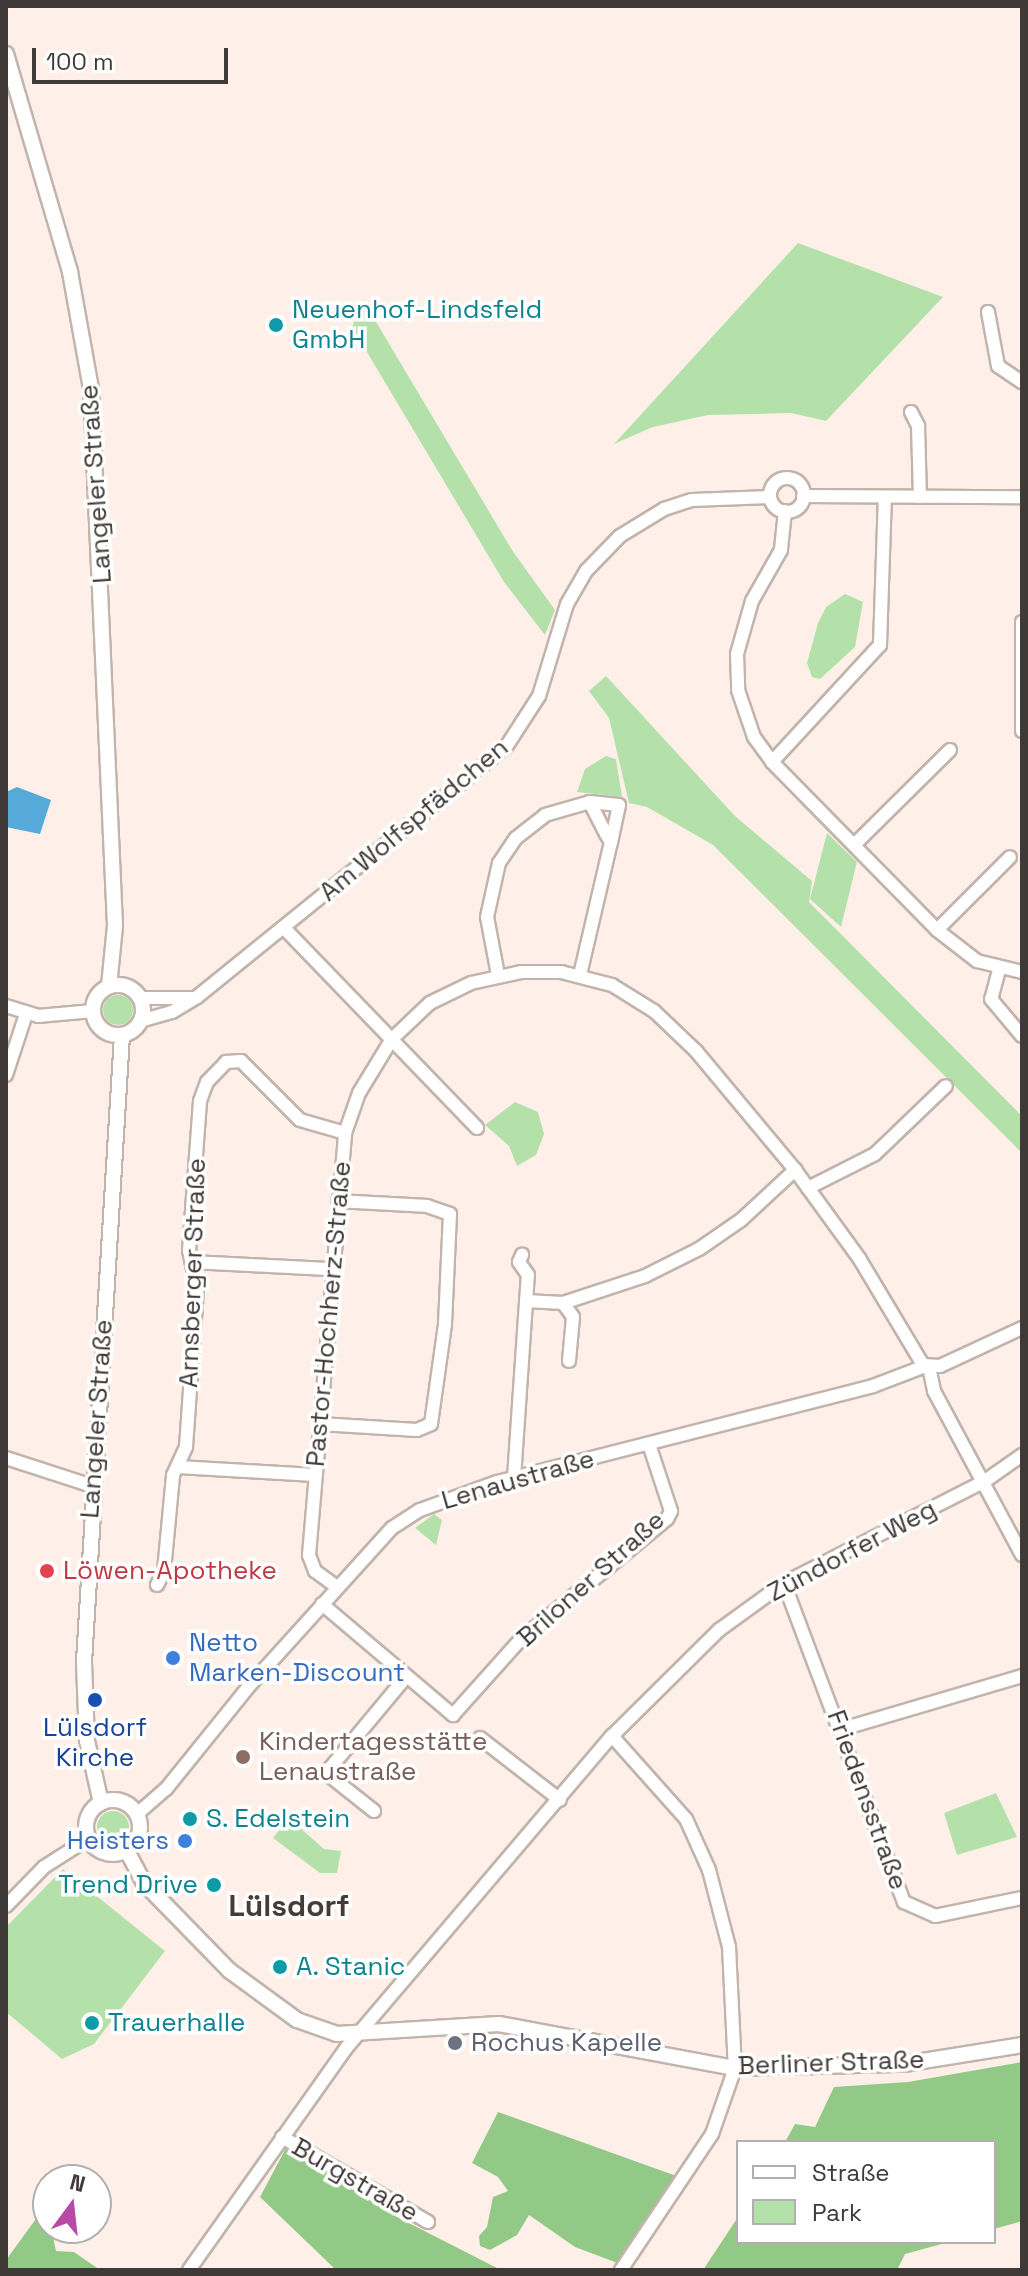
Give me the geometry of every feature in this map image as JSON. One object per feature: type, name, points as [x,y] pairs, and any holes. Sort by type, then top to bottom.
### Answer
[{"type":"street","name":"Langeler Straße","points":[[6,54],[70,272],[91,389],[115,926],[109,986]]},
{"type":"street","points":[[988,312],[998,366],[1022,382]]},
{"type":"street","points":[[911,412],[918,426],[920,497]]},
{"type":"street","points":[[787,478],[799,484],[803,496],[797,508],[785,511],[770,497],[774,484],[787,478]]},
{"type":"street","points":[[803,496],[1022,497]]},
{"type":"street","name":"Am Wolfspfädchen","points":[[140,1021],[182,1008],[197,997],[506,747],[539,696],[567,604],[587,570],[620,536],[664,509],[692,500],[770,497]]},
{"type":"street","points":[[772,762],[880,645],[885,497]]},
{"type":"street","points":[[785,511],[781,550],[746,617],[737,663],[742,708],[772,762],[937,930],[977,961],[999,970],[1022,972]]},
{"type":"street","points":[[1022,623],[1022,731]]},
{"type":"street","points":[[854,845],[950,750]]},
{"type":"street","points":[[590,802],[611,842]]},
{"type":"street","points":[[498,975],[487,917],[499,863],[516,838],[545,815],[590,802],[619,805],[580,975]]},
{"type":"street","points":[[937,930],[1010,857]]},
{"type":"street","name":"Langeler Straße","points":[[115,926],[135,994]]},
{"type":"street","points":[[284,928],[477,1128]]},
{"type":"street","points":[[999,970],[991,999],[1022,1036]]},
{"type":"street","name":"Pastor-Hochherz-Straße","points":[[337,1587],[315,1571],[309,1555],[345,1133],[359,1093],[392,1039],[430,1003],[498,975],[542,971],[580,975],[612,985],[654,1011],[696,1051],[795,1170],[859,1258],[929,1367],[934,1391],[1022,1555]]},
{"type":"street","points":[[135,994],[140,1021],[122,1035],[102,1029],[93,1011],[97,996],[109,986],[135,994],[197,997]]},
{"type":"street","points":[[6,1006],[26,1014],[93,1011]]},
{"type":"street","points":[[6,1075],[26,1014]]},
{"type":"street","name":"Langeler Straße","points":[[101,1803],[87,1741],[84,1662],[92,1486],[122,1035]]},
{"type":"street","name":"Arnsberger Straße","points":[[157,1585],[164,1571],[178,1467],[186,1447],[197,1288],[192,1262],[200,1101],[218,1067],[241,1061],[300,1120],[345,1133]]},
{"type":"street","points":[[808,1188],[875,1154],[946,1086]]},
{"type":"street","points":[[526,1301],[563,1303],[645,1276],[699,1249],[741,1220],[795,1170]]},
{"type":"street","points":[[320,1424],[417,1430],[431,1424],[445,1324],[450,1214],[427,1206],[338,1201]]},
{"type":"street","points":[[514,1478],[528,1271],[519,1262],[522,1255]]},
{"type":"street","points":[[192,1262],[332,1269]]},
{"type":"street","points":[[563,1303],[573,1317],[569,1361]]},
{"type":"street","name":"Lenaustraße","points":[[137,1814],[166,1789],[337,1587],[406,1517],[447,1497],[514,1478],[873,1386],[929,1367],[1022,1328]]},
{"type":"street","name":"Briloner Straße","points":[[322,1604],[453,1715],[520,1640],[667,1519],[671,1511],[649,1444]]},
{"type":"street","name":"Zündorfer Weg","points":[[356,2037],[612,1736],[719,1630],[784,1583],[985,1481],[1022,1455]]},
{"type":"street","points":[[6,1458],[92,1486]]},
{"type":"street","points":[[178,1467],[315,1475]]},
{"type":"street","name":"Friedensstraße","points":[[784,1583],[842,1729],[904,1902],[935,1916],[1022,1898]]},
{"type":"street","points":[[842,1729],[1022,1676]]},
{"type":"street","points":[[374,1811],[326,1773],[406,1677]]},
{"type":"street","points":[[612,1736],[686,1819],[709,1870],[729,1947],[735,2068],[708,2141],[621,2270]]},
{"type":"street","points":[[480,1738],[560,1800]]},
{"type":"street","points":[[117,1800],[137,1814],[140,1830],[127,1851],[105,1854],[88,1839],[86,1822],[101,1803],[117,1800]]},
{"type":"street","points":[[8,1899],[55,1858],[88,1839]]},
{"type":"street","name":"Berliner Straße","points":[[127,1851],[144,1883],[177,1922],[254,1991],[318,2029],[356,2037],[499,2024],[735,2068],[904,2064],[1022,2045]]},
{"type":"street","name":"Burgstraße","points":[[189,2270],[356,2037]]},
{"type":"street","name":"Burgstraße","points":[[282,2137],[428,2222]]},
{"type":"green space","points":[[798,243],[943,297],[826,421],[791,413],[708,415],[653,427],[614,444]]},
{"type":"green space","points":[[363,300],[512,550],[555,610],[545,635],[504,582],[352,327]]},
{"type":"green space","points":[[845,594],[863,602],[855,647],[820,679],[812,677],[807,663],[818,623],[826,607]]},
{"type":"green space","points":[[606,676],[735,816],[812,881],[809,902],[1022,1116],[1022,1153],[713,845],[647,807],[629,803],[609,718],[589,691]]},
{"type":"green space","points":[[606,756],[616,759],[622,797],[577,792],[585,769]]},
{"type":"green space","points":[[827,833],[857,862],[841,927],[810,899]]},
{"type":"green space","points":[[118,995],[129,999],[133,1010],[129,1021],[118,1025],[107,1021],[103,1010],[107,999]]},
{"type":"green space","points":[[515,1102],[538,1112],[544,1134],[536,1155],[517,1166],[509,1146],[485,1125]]},
{"type":"green space","points":[[434,1514],[442,1520],[436,1545],[415,1528]]},
{"type":"green space","points":[[996,1793],[1017,1837],[957,1855],[944,1813]]},
{"type":"green space","points":[[113,1811],[124,1816],[129,1827],[124,1838],[113,1843],[102,1838],[97,1827],[102,1816]]},
{"type":"green space","points":[[289,1818],[324,1849],[341,1851],[337,1873],[320,1873],[273,1838]]},
{"type":"green space","points":[[63,1869],[165,1951],[94,2044],[62,2059],[6,2012],[6,1927]]},
{"type":"green space","points":[[1022,2062],[1022,2221],[996,2228],[996,2140],[786,2140],[795,2124],[815,2127],[834,2087],[908,2082]]},
{"type":"green space","points":[[498,2112],[682,2178],[620,2264],[575,2247],[529,2215],[517,2235],[490,2250],[480,2246],[479,2236],[487,2227],[493,2197],[508,2191],[498,2177],[472,2163]]},
{"type":"green space","points":[[286,2148],[397,2217],[501,2270],[336,2270],[260,2197]]},
{"type":"green space","points":[[736,2220],[736,2244],[942,2244],[905,2254],[897,2270],[703,2270]]},
{"type":"green space","points":[[32,2224],[32,2244],[54,2244],[56,2251],[74,2252],[100,2270],[6,2270],[6,2260]]},
{"type":"water","points":[[17,787],[51,800],[40,834],[6,827],[6,792]]},
{"type":"place","name":"Neuenhof-Lindsfeld GmbH","points":[[276,325]]},
{"type":"place","name":"Löwen-Apotheke","points":[[47,1571]]},
{"type":"place","name":"Netto Marken-Discount","points":[[173,1658]]},
{"type":"place","name":"Lülsdorf Kirche","points":[[95,1700]]},
{"type":"place","name":"Kindertagesstätte Lenaustraße","points":[[243,1757]]},
{"type":"place","name":"S. Edelstein","points":[[190,1819]]},
{"type":"place","name":"Heisters","points":[[185,1841]]},
{"type":"place","name":"Trend Drive","points":[[214,1885]]},
{"type":"place","name":"A. Stanic","points":[[280,1967]]},
{"type":"place","name":"Trauerhalle","points":[[92,2023]]},
{"type":"place","name":"Rochus Kapelle","points":[[455,2043]]},
{"type":"district","name":"Lülsdorf","points":[[289,1906]]}]
